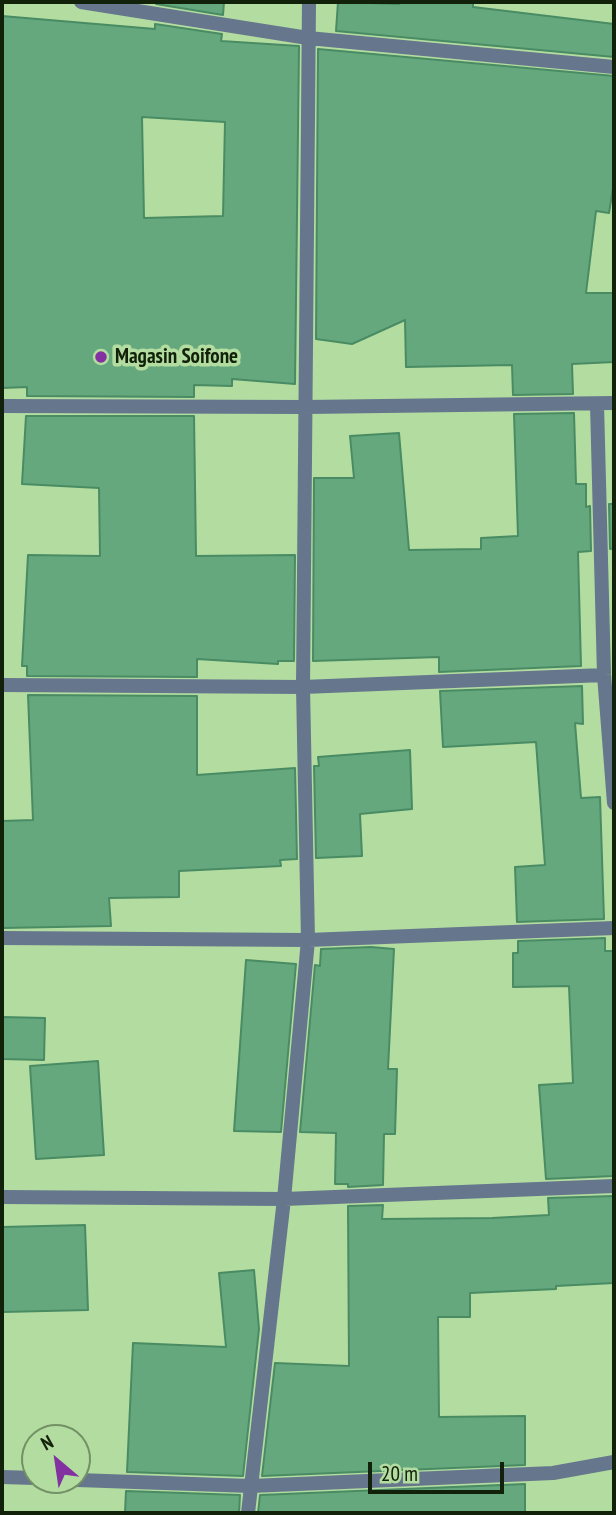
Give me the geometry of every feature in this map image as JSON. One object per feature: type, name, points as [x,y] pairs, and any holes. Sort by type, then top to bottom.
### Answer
[{"type":"street","points":[[81,2],[146,6],[308,38],[614,67]]},
{"type":"street","points":[[247,1513],[284,1199],[308,940],[303,687],[309,2]]},
{"type":"street","points":[[2,406],[306,407],[614,403]]},
{"type":"street","points":[[597,404],[604,675],[614,803]]},
{"type":"street","points":[[2,685],[303,687],[604,675]]},
{"type":"street","points":[[2,938],[308,940],[614,928]]},
{"type":"street","points":[[2,1197],[284,1199],[614,1186]]},
{"type":"street","points":[[91,1480],[251,1486],[553,1473],[614,1462]]},
{"type":"street","points":[[2,1477],[21,1478]]},
{"type":"building","points":[[224,2],[223,15],[156,4]]},
{"type":"building","points":[[338,2],[473,2],[473,7],[614,24],[614,57],[336,31]]},
{"type":"building","points":[[2,16],[155,29],[155,24],[222,34],[221,41],[299,46],[295,384],[232,379],[232,386],[194,385],[194,397],[27,396],[27,387],[2,388]],"holes":[[[142,117],[225,122],[223,216],[144,218]]]},
{"type":"building","points":[[318,49],[614,76],[614,182],[609,213],[596,211],[586,293],[614,293],[614,362],[572,364],[573,394],[513,395],[512,365],[406,367],[405,320],[352,344],[316,339]]},
{"type":"building","points":[[574,413],[576,484],[586,484],[586,507],[590,506],[591,551],[578,552],[581,666],[439,672],[439,657],[313,661],[314,478],[354,478],[350,436],[399,433],[409,550],[481,549],[481,538],[518,536],[514,414]]},
{"type":"building","points":[[26,416],[194,416],[196,556],[295,555],[294,661],[278,661],[278,664],[197,659],[197,677],[27,676],[27,666],[22,666],[28,555],[100,556],[99,488],[22,484]]},
{"type":"building","points":[[609,504],[614,504],[614,548],[610,549]]},
{"type":"building","points":[[582,686],[583,724],[575,723],[581,798],[600,797],[604,919],[517,922],[515,867],[545,865],[536,742],[443,747],[440,691]]},
{"type":"building","points":[[28,695],[197,696],[197,775],[295,768],[297,859],[280,860],[281,866],[179,871],[179,897],[109,898],[111,926],[2,928],[2,821],[33,820]]},
{"type":"building","points":[[410,750],[412,809],[360,814],[362,856],[316,858],[314,766],[319,766],[318,757]]},
{"type":"building","points":[[605,938],[605,951],[614,951],[614,1176],[546,1179],[539,1085],[573,1083],[569,986],[513,987],[513,953],[518,953],[518,941]]},
{"type":"building","points":[[321,949],[394,949],[388,1069],[397,1069],[395,1134],[384,1134],[383,1185],[348,1187],[348,1184],[335,1184],[336,1133],[300,1132],[315,965],[320,966]]},
{"type":"building","points":[[246,960],[296,964],[281,1132],[234,1131]]},
{"type":"building","points":[[2,1017],[45,1018],[44,1060],[2,1059]]},
{"type":"building","points":[[98,1061],[104,1155],[36,1159],[30,1066]]},
{"type":"building","points":[[614,1196],[614,1283],[470,1293],[470,1317],[438,1317],[439,1417],[525,1416],[525,1465],[262,1476],[275,1363],[349,1366],[348,1206],[383,1205],[382,1219],[492,1218],[549,1215],[548,1198]]},
{"type":"building","points":[[85,1225],[88,1310],[2,1312],[2,1227]]},
{"type":"building","points":[[254,1270],[259,1329],[243,1476],[127,1472],[133,1343],[226,1347],[219,1273]]},
{"type":"building","points":[[525,1484],[525,1513],[258,1513],[260,1495]]},
{"type":"building","points":[[126,1491],[240,1495],[239,1513],[125,1513]]},
{"type":"place","name":"Magasin Soifone","points":[[101,357]]}]
